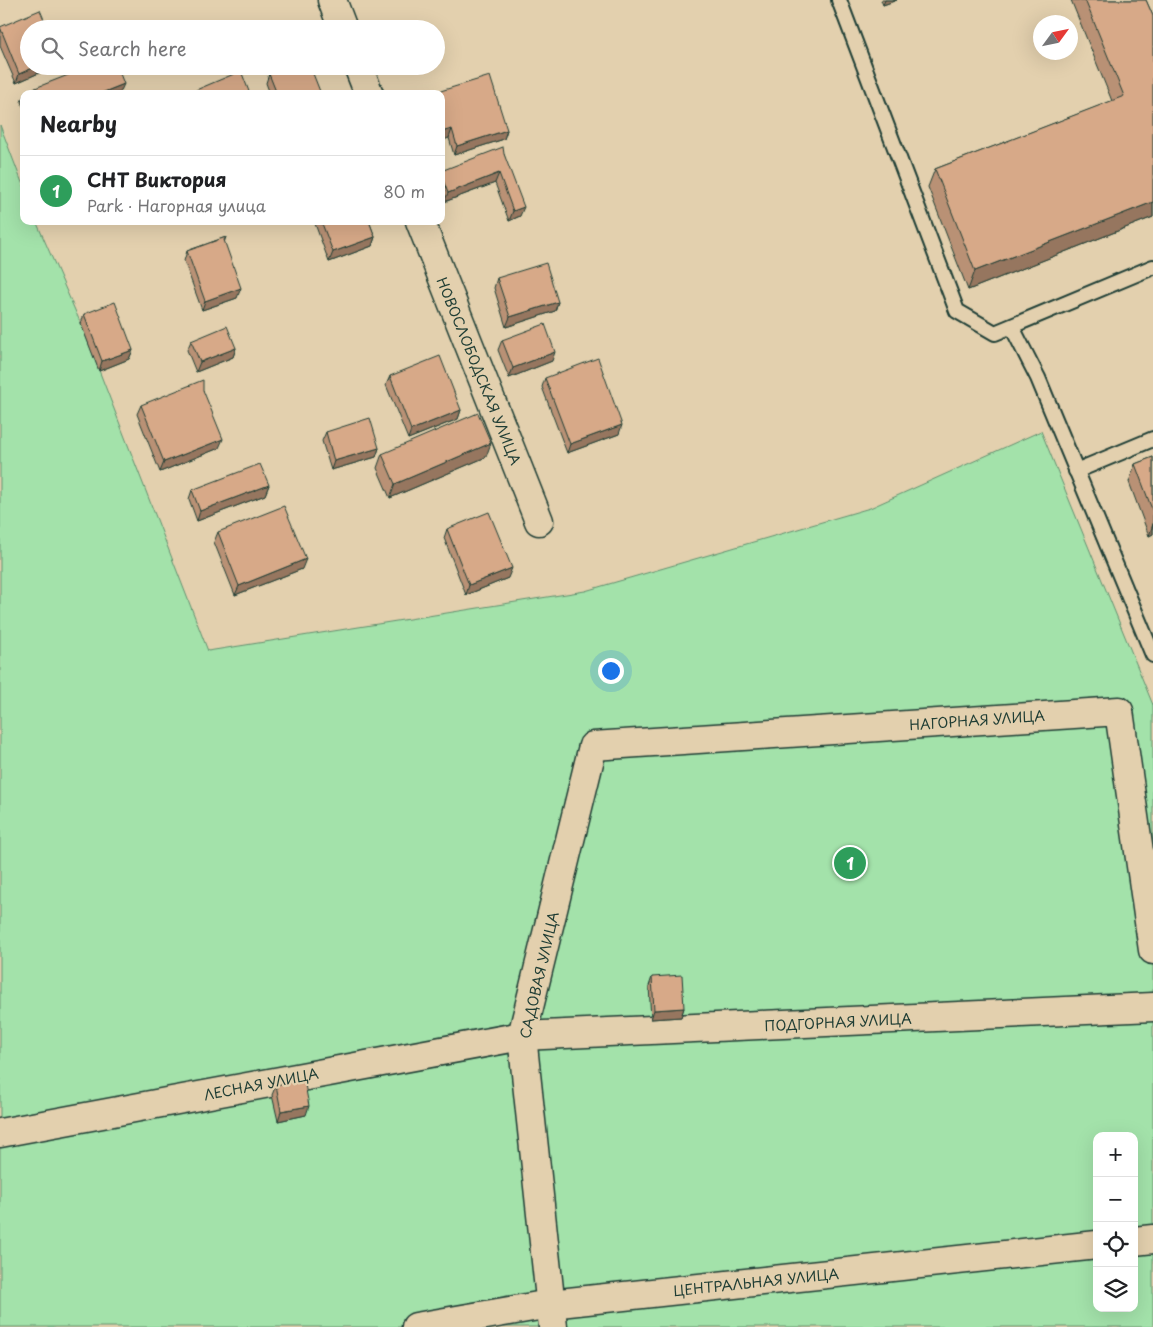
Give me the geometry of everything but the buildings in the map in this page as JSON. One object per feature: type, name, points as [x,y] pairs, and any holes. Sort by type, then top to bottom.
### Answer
[{"type":"street","points":[[332,0],[340,20]]},
{"type":"street","points":[[362,75],[367,90]]},
{"type":"street","name":"НОВОСЛОБОДСКАЯ УЛИЦА","points":[[422,225],[539,520]]},
{"type":"street","name":"НАГОРНАЯ УЛИЦА","points":[[593,746],[1120,711],[1153,950]]},
{"type":"street","name":"САДОВАЯ УЛИЦА","points":[[552,1316],[522,1036],[593,746]]},
{"type":"street","name":"ПОДГОРНАЯ УЛИЦА","points":[[522,1036],[1153,1007]]},
{"type":"street","name":"ЛЕСНАЯ УЛИЦА","points":[[0,1133],[522,1036]]},
{"type":"street","points":[[1138,1241],[1153,1239]]},
{"type":"street","name":"ЦЕНТРАЛЬНАЯ УЛИЦА","points":[[416,1327],[552,1316],[1093,1246]]},
{"type":"lane","points":[[839,0],[956,310],[996,334],[1153,267]]},
{"type":"lane","points":[[1012,327],[1038,378],[1153,655]]},
{"type":"lane","points":[[1076,471],[1153,439]]},
{"type":"green space","points":[[0,125],[20,178],[20,225],[38,225],[81,324],[208,651],[585,591],[870,508],[1041,431],[1153,705],[1153,1327],[0,1327]]},
{"type":"place","name":"СНТ Виктория","points":[[850,863]]}]
